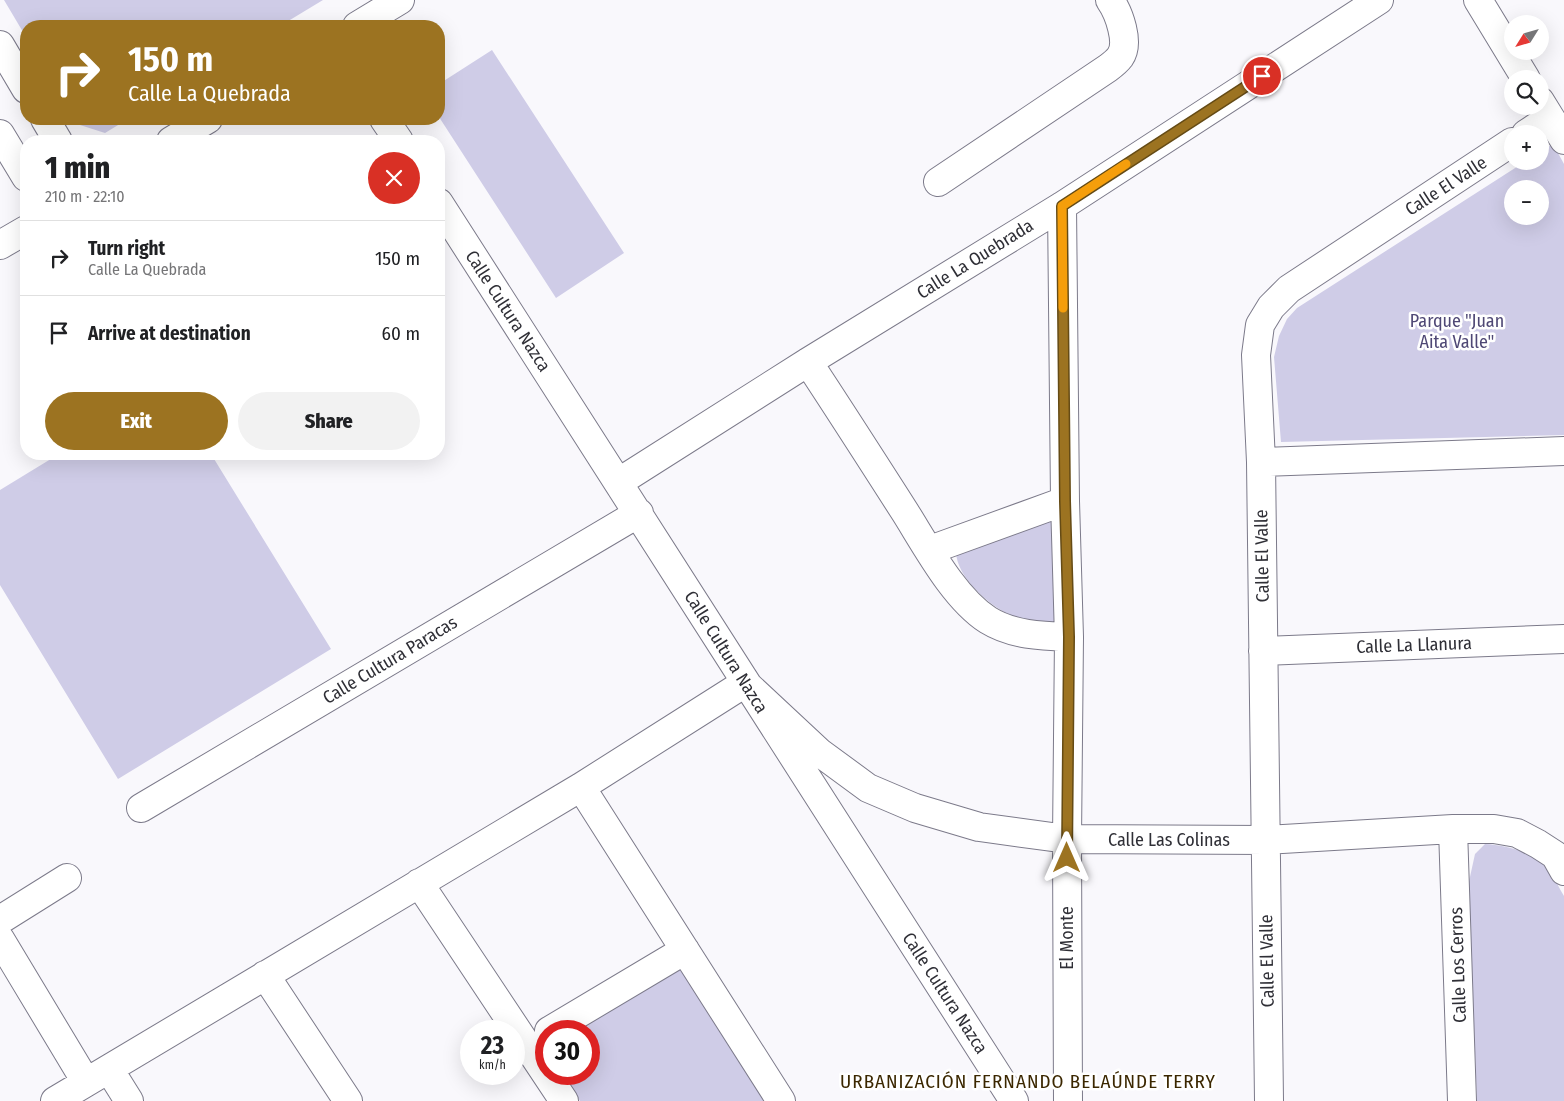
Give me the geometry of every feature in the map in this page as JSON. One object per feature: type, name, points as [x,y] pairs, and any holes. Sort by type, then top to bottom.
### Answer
[{"type":"street","points":[[368,20],[400,0]]},
{"type":"street","points":[[938,182],[1108,68],[1121,56],[1125,36],[1110,0]]},
{"type":"street","name":"Calle La Quebrada","points":[[619,482],[808,362],[1062,206],[1379,0]]},
{"type":"street","points":[[1478,0],[1521,70]]},
{"type":"street","points":[[0,45],[20,78]]},
{"type":"street","points":[[181,135],[198,125]]},
{"type":"street","points":[[0,134],[20,167]]},
{"type":"street","name":"Calle El Valle","points":[[1270,1101],[1261,462],[1256,355],[1260,325],[1271,307],[1289,289],[1504,147]]},
{"type":"street","name":"El Monte","points":[[1062,206],[1065,501],[1069,637],[1067,839],[1068,1101]]},
{"type":"street","name":"Calle Cultura Nazca","points":[[445,212],[1014,1101]]},
{"type":"street","points":[[0,246],[20,234]]},
{"type":"street","points":[[808,362],[958,592],[974,609],[999,626],[1012,630],[1040,635],[1069,637]]},
{"type":"street","points":[[1261,462],[1564,451]]},
{"type":"street","points":[[930,550],[1065,501]]},
{"type":"street","name":"Calle Cultura Paracas","points":[[142,808],[639,513]]},
{"type":"street","name":"Calle La Llanura","points":[[1263,651],[1564,639]]},
{"type":"street","points":[[55,1101],[581,787],[745,683]]},
{"type":"street","name":"Calle Las Colinas","points":[[745,683],[819,752],[868,788],[915,808],[979,827],[1067,839],[1266,840],[1453,829],[1494,829],[1517,833],[1538,844],[1555,856],[1564,870]]},
{"type":"street","points":[[581,787],[781,1101]]},
{"type":"street","name":"Calle Los Cerros","points":[[1453,829],[1462,1101]]},
{"type":"street","points":[[0,920],[67,878]]},
{"type":"street","points":[[419,883],[535,1028]]},
{"type":"street","points":[[0,939],[86,1082]]},
{"type":"street","points":[[568,1020],[685,950]]},
{"type":"street","points":[[264,975],[348,1101]]},
{"type":"street","points":[[109,1068],[130,1101]]},
{"type":"street","points":[[558,1085],[564,1101]]},
{"type":"green space","points":[[4,0],[323,0],[290,20],[20,20],[20,27]]},
{"type":"green space","points":[[492,50],[624,253],[556,298],[444,125],[445,80]]},
{"type":"green space","points":[[80,125],[118,125],[105,133]]},
{"type":"green space","name":"Parque \"Juan Aita Valle\"","points":[[1553,144],[1564,164],[1564,435],[1281,442],[1274,357],[1279,336],[1287,319],[1297,308],[1512,170],[1549,170],[1549,146]]},
{"type":"green space","points":[[49,460],[215,460],[331,649],[118,779],[0,585],[0,490]]},
{"type":"green space","points":[[1057,513],[1062,621],[1051,626],[1037,625],[1007,614],[978,592],[967,579],[959,565],[956,552]]},
{"type":"green space","points":[[1485,844],[1519,850],[1541,862],[1550,871],[1564,896],[1564,1101],[1477,1101],[1468,886],[1475,854]]},
{"type":"green space","points":[[681,961],[771,1101],[580,1101],[569,1085],[600,1085],[600,1020],[582,1020]]},
{"type":"slow traffic","points":[[1063,308],[1062,206],[1126,164]]},
{"type":"district","name":"URBANIZACIÓN FERNANDO BELAÚNDE TERRY","points":[[1028,1081]]},
{"type":"route","points":[[1067,858],[1069,637],[1065,501],[1062,206],[1262,76]]}]
